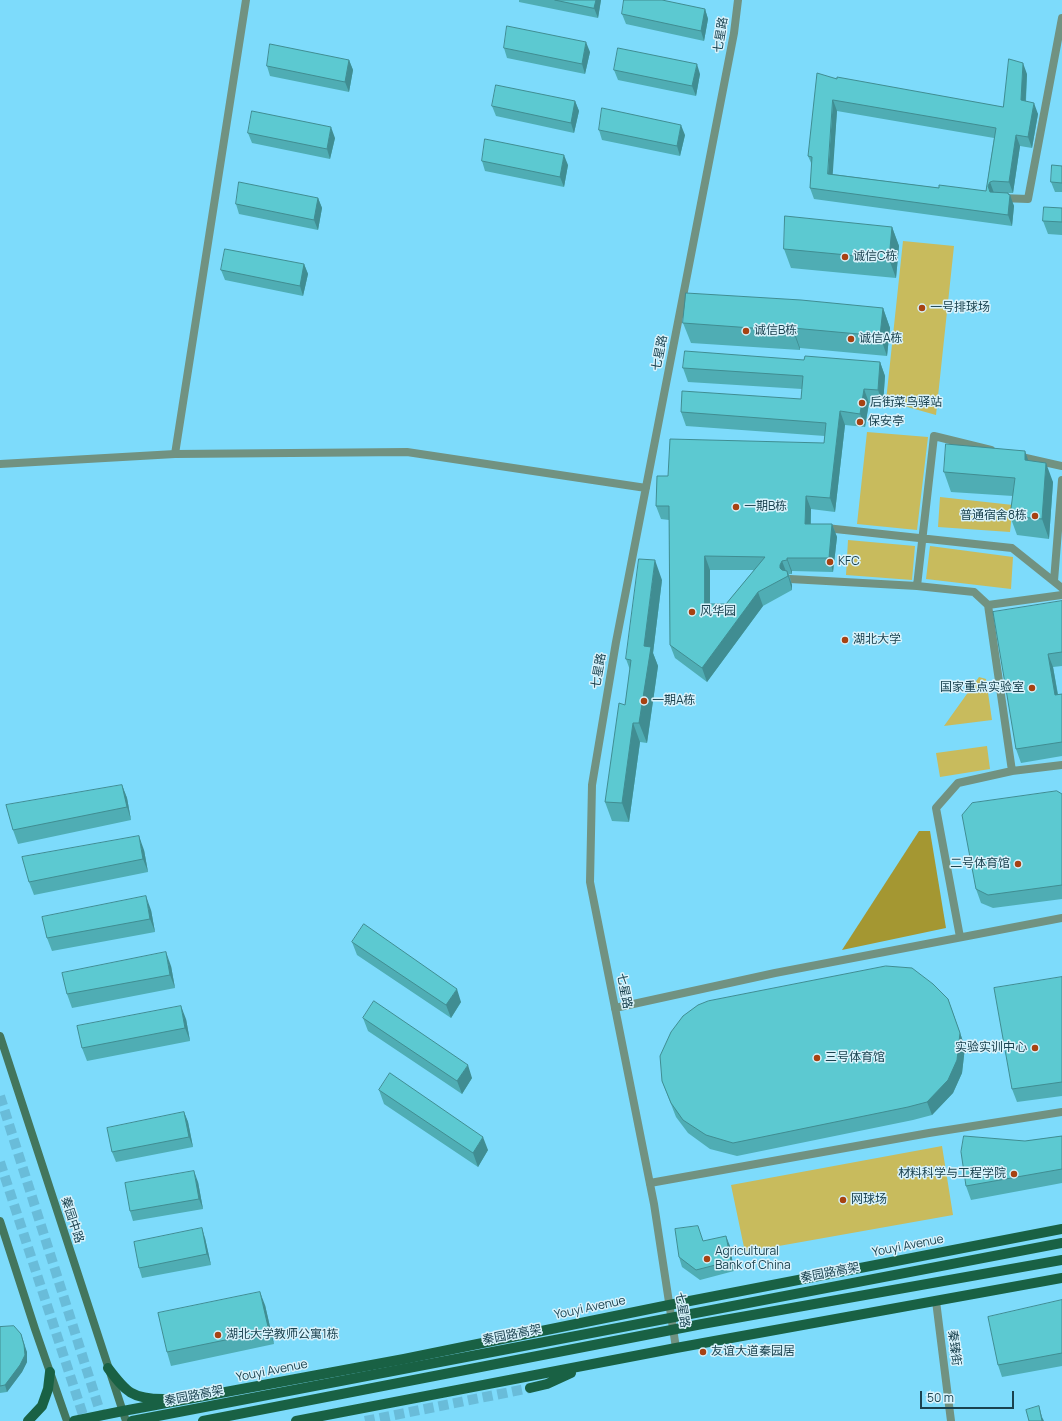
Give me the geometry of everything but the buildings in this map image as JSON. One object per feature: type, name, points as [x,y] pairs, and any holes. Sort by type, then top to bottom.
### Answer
[{"type":"main road","name":"秦园中路","points":[[0,1036],[126,1421]]},
{"type":"main road","points":[[0,1221],[67,1421]]},
{"type":"main road","name":"Youyi Avenue","points":[[74,1421],[404,1359],[669,1305],[1062,1229]]},
{"type":"main road","name":"秦园路高架","points":[[132,1421],[1062,1242]]},
{"type":"main road","points":[[203,1421],[702,1324],[1062,1260]]},
{"type":"main road","points":[[296,1421],[676,1348],[1062,1278]]},
{"type":"main road","points":[[530,1388],[547,1384],[588,1366]]},
{"type":"main road","points":[[108,1368],[122,1387],[132,1394],[145,1399],[191,1399]]},
{"type":"main road","points":[[28,1421],[42,1406],[48,1389],[50,1372]]},
{"type":"street","points":[[175,454],[246,0]]},
{"type":"street","name":"七星路","points":[[676,1348],[654,1204],[590,882],[592,785],[616,642],[734,33],[738,0]]},
{"type":"street","points":[[997,198],[1028,199],[1062,18]]},
{"type":"street","points":[[917,586],[934,436],[1062,466]]},
{"type":"street","points":[[0,464],[175,454],[407,452],[646,488]]},
{"type":"street","points":[[1054,581],[1062,480]]},
{"type":"street","points":[[826,528],[1012,548],[1062,588]]},
{"type":"street","points":[[790,579],[917,586],[974,592],[988,605],[1012,771]]},
{"type":"street","points":[[988,605],[1062,595]]},
{"type":"street","points":[[960,937],[936,808],[958,783],[1012,771],[1062,765]]},
{"type":"street","points":[[615,1008],[775,972],[1062,918]]},
{"type":"street","points":[[650,1183],[928,1133],[1062,1112]]},
{"type":"street","name":"秦臻街","points":[[936,1301],[951,1421]]},
{"type":"shaded area","name":"一号排球场","points":[[903,241],[954,246],[936,415],[886,401]]},
{"type":"shaded area","points":[[867,432],[928,437],[917,530],[857,524]]},
{"type":"shaded area","points":[[940,497],[1013,505],[1010,532],[938,527]]},
{"type":"shaded area","points":[[848,540],[915,546],[912,580],[846,575]]},
{"type":"shaded area","points":[[930,546],[1013,557],[1011,589],[926,579]]},
{"type":"shaded area","points":[[979,677],[986,679],[992,720],[944,726]]},
{"type":"shaded area","points":[[987,746],[990,769],[940,777],[936,753]]},
{"type":"shaded area","points":[[919,831],[930,831],[946,928],[842,950]]},
{"type":"shaded area","name":"网球场","points":[[942,1146],[953,1215],[745,1252],[731,1185]]},
{"type":"tunnel","points":[[0,1096],[103,1421]]},
{"type":"tunnel","points":[[0,1162],[85,1421]]},
{"type":"tunnel","points":[[365,1421],[530,1388]]},
{"type":"place","name":"诚信C栋","points":[[845,257]]},
{"type":"place","name":"一号排球场","points":[[922,308]]},
{"type":"place","name":"诚信B栋","points":[[746,331]]},
{"type":"place","name":"诚信A栋","points":[[851,339]]},
{"type":"place","name":"后街菜鸟驿站","points":[[862,403]]},
{"type":"place","name":"保安亭","points":[[860,422]]},
{"type":"place","name":"一期B栋","points":[[736,507]]},
{"type":"place","name":"普通宿舍8栋","points":[[1035,516]]},
{"type":"place","name":"KFC","points":[[830,562]]},
{"type":"place","name":"风华园","points":[[692,612]]},
{"type":"place","name":"湖北大学","points":[[845,640]]},
{"type":"place","name":"国家重点实验室","points":[[1032,688]]},
{"type":"place","name":"一期A栋","points":[[644,701]]},
{"type":"place","name":"二号体育馆","points":[[1018,864]]},
{"type":"place","name":"实验实训中心","points":[[1035,1048]]},
{"type":"place","name":"三号体育馆","points":[[817,1058]]},
{"type":"place","name":"材料科学与工程学院","points":[[1014,1174]]},
{"type":"place","name":"网球场","points":[[843,1200]]},
{"type":"place","name":"Agricultural Bank of China","points":[[707,1259]]},
{"type":"place","name":"湖北大学教师公寓1栋","points":[[218,1335]]},
{"type":"place","name":"友谊大道秦园居","points":[[703,1352]]}]
